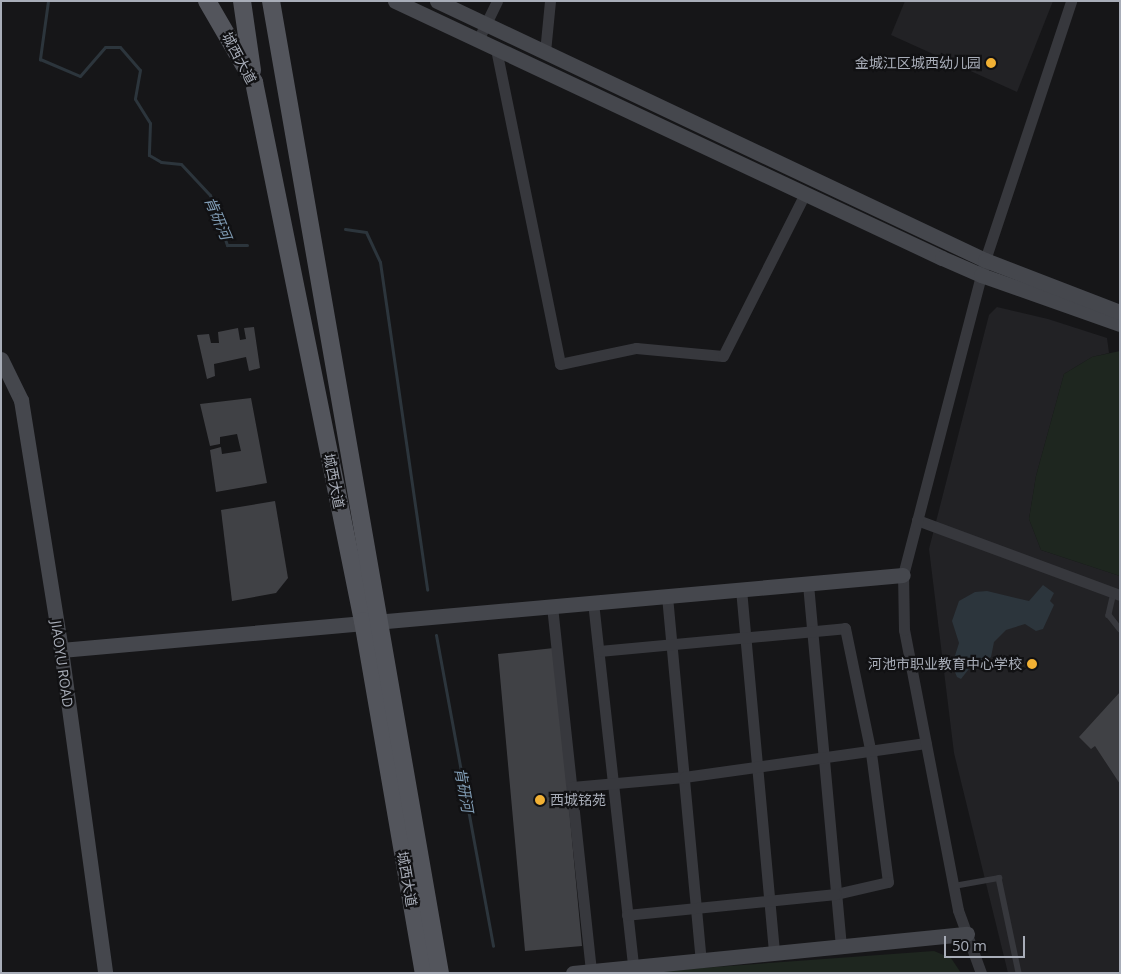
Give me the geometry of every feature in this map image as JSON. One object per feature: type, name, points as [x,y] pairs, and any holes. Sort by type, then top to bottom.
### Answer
[{"type":"main road","name":"城西大道","points":[[207,1],[254,82],[371,621],[440,973]]},
{"type":"main road","points":[[242,1],[254,82]]},
{"type":"main road","name":"城西大道","points":[[271,1],[371,621],[424,973]]},
{"type":"street","points":[[394,1],[981,276],[1120,324]]},
{"type":"street","points":[[437,1],[985,260],[1120,312]]},
{"type":"street","points":[[478,40],[497,1]]},
{"type":"street","points":[[544,52],[550,1]]},
{"type":"street","points":[[981,973],[967,934],[954,886],[904,630],[903,575],[985,260],[1071,1]]},
{"type":"street","points":[[496,49],[560,364],[636,348],[723,356],[805,194]]},
{"type":"street","name":"JIAOYU ROAD","points":[[1,359],[20,400],[60,650],[105,973]]},
{"type":"street","points":[[917,520],[1117,594]]},
{"type":"street","points":[[60,650],[903,575]]},
{"type":"street","points":[[808,584],[841,947]]},
{"type":"street","points":[[741,589],[774,953]]},
{"type":"street","points":[[667,596],[701,960]]},
{"type":"street","points":[[593,602],[633,967]]},
{"type":"street","points":[[552,606],[591,971]]},
{"type":"street","points":[[598,651],[672,646],[845,628],[871,752],[888,882],[836,894],[696,907],[627,916]]},
{"type":"street","points":[[572,787],[684,777],[824,760],[926,743]]},
{"type":"street","points":[[573,973],[967,934]]},
{"type":"lane","points":[[1117,594],[1109,615],[1120,628]]},
{"type":"lane","points":[[954,886],[999,878],[1019,973]]},
{"type":"shaded area","name":"金城江区城西幼儿园","points":[[905,1],[1053,1],[1017,92],[891,35]]},
{"type":"shaded area","name":"河池市职业教育中心学校","points":[[997,307],[1048,319],[1107,338],[1109,353],[1092,357],[1064,374],[1036,476],[1029,519],[1041,550],[1120,576],[1120,973],[1008,973],[954,753],[929,549],[989,315]]},
{"type":"shaded area","points":[[1120,351],[1120,576],[1041,550],[1029,519],[1036,476],[1064,374],[1092,357]]},
{"type":"shaded area","points":[[1043,585],[1054,593],[1050,601],[1054,605],[1043,629],[1036,631],[1025,624],[1006,630],[994,642],[991,657],[986,661],[972,665],[961,679],[957,677],[952,665],[959,643],[952,621],[959,601],[975,592],[987,591],[1029,601]]},
{"type":"shaded area","points":[[934,951],[951,958],[961,973],[633,973]]},
{"type":"building","points":[[254,327],[260,368],[249,371],[246,357],[214,364],[215,376],[207,379],[197,335],[209,334],[211,343],[219,343],[218,332],[238,328],[240,340],[246,339],[244,328]]},
{"type":"building","points":[[251,398],[267,483],[216,492],[210,450],[221,447],[222,454],[241,451],[237,434],[220,437],[220,444],[210,446],[200,404]]},
{"type":"building","points":[[275,501],[288,578],[276,593],[232,601],[221,510]]},
{"type":"building","name":"西城铭苑","points":[[554,648],[582,946],[525,951],[498,654]]},
{"type":"building","points":[[1120,692],[1120,784],[1095,746],[1091,749],[1079,737]]},
{"type":"waterway","name":"肯研河","points":[[48,1],[40,59],[80,76],[105,47],[120,47],[140,70],[135,99],[150,123],[149,155],[161,162],[181,164],[210,195],[227,245],[247,245]]},
{"type":"waterway","name":"肯研河","points":[[345,229],[366,232],[380,262],[427,590]]},
{"type":"waterway","name":"肯研河","points":[[436,635],[493,946]]},
{"type":"place","name":"金城江区城西幼儿园","points":[[991,63]]},
{"type":"place","name":"河池市职业教育中心学校","points":[[1032,664]]},
{"type":"place","name":"西城铭苑","points":[[540,800]]}]
